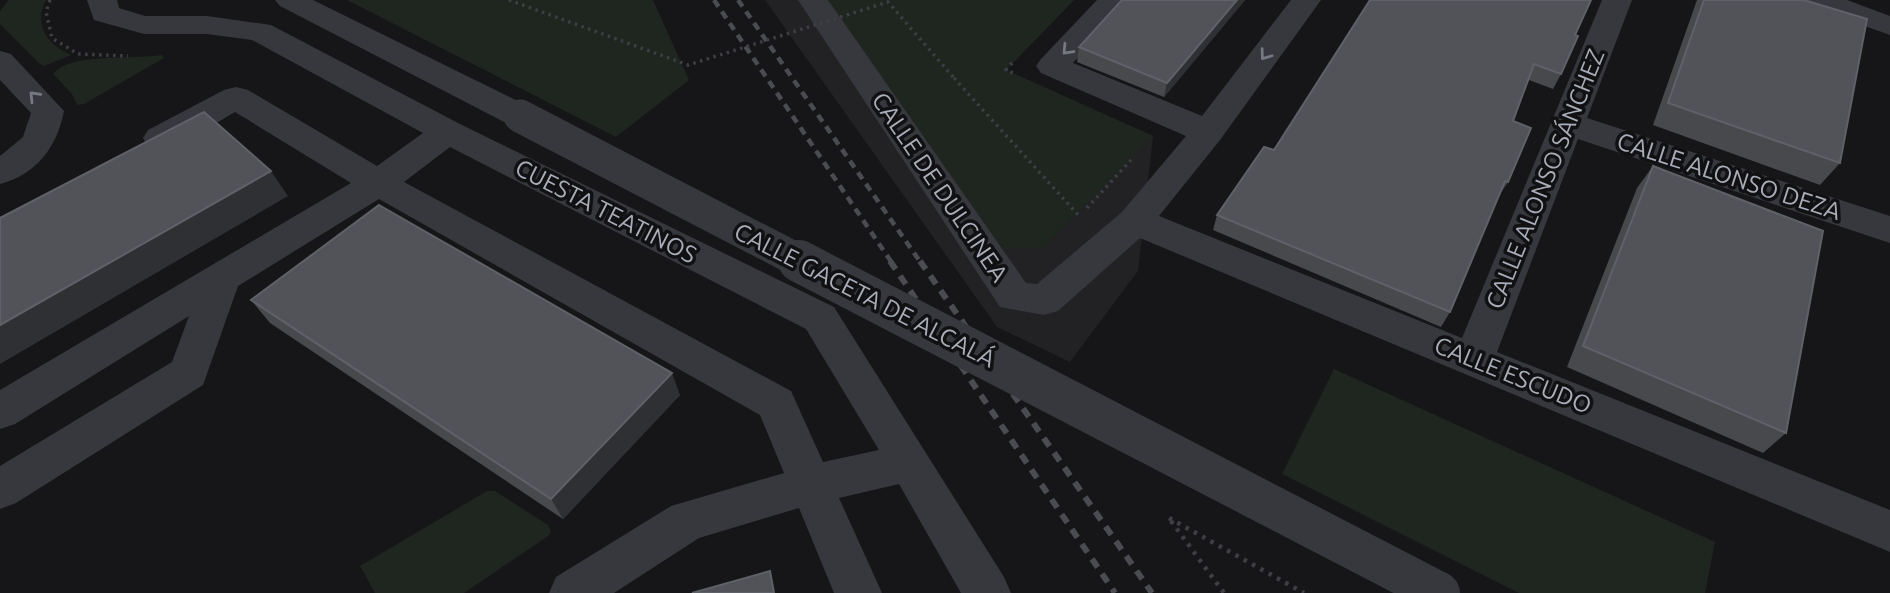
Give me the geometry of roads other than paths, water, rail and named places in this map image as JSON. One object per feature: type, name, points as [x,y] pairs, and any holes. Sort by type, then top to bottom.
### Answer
[{"type":"street","name":"CUESTA TEATINOS","points":[[102,0],[106,14],[144,25],[207,25],[260,32],[448,132],[820,318],[910,462],[987,593]]},
{"type":"street","name":"CALLE GACETA DE ALCALÁ","points":[[290,0],[520,116],[1439,593]]},
{"type":"street","name":"CALLE DE DULCINEA","points":[[813,0],[1014,296],[1044,300],[1126,230],[1208,132],[1306,0]]},
{"type":"street","points":[[1113,0],[1052,66],[1208,132]]},
{"type":"street","name":"CALLE ALONSO SÁNCHEZ","points":[[1474,358],[1617,0]]},
{"type":"street","points":[[1819,0],[1890,26]]},
{"type":"street","points":[[0,61],[48,111],[42,138],[22,160],[0,172]]},
{"type":"street","points":[[130,154],[236,98],[378,183],[776,403],[858,593]]},
{"type":"street","name":"CALLE ALONSO DEZA","points":[[1567,123],[1890,230]]},
{"type":"street","points":[[0,411],[378,183],[448,132]]},
{"type":"street","name":"CALLE ESCUDO","points":[[1126,230],[1474,358],[1890,531]]},
{"type":"street","points":[[0,489],[189,373],[222,277]]},
{"type":"street","points":[[573,593],[687,520],[810,485],[910,462]]},
{"type":"railway","points":[[714,0],[892,263]]},
{"type":"railway","points":[[738,0],[921,263]]},
{"type":"railway","points":[[890,261],[1115,593]]},
{"type":"railway","points":[[920,261],[1152,593]]}]
